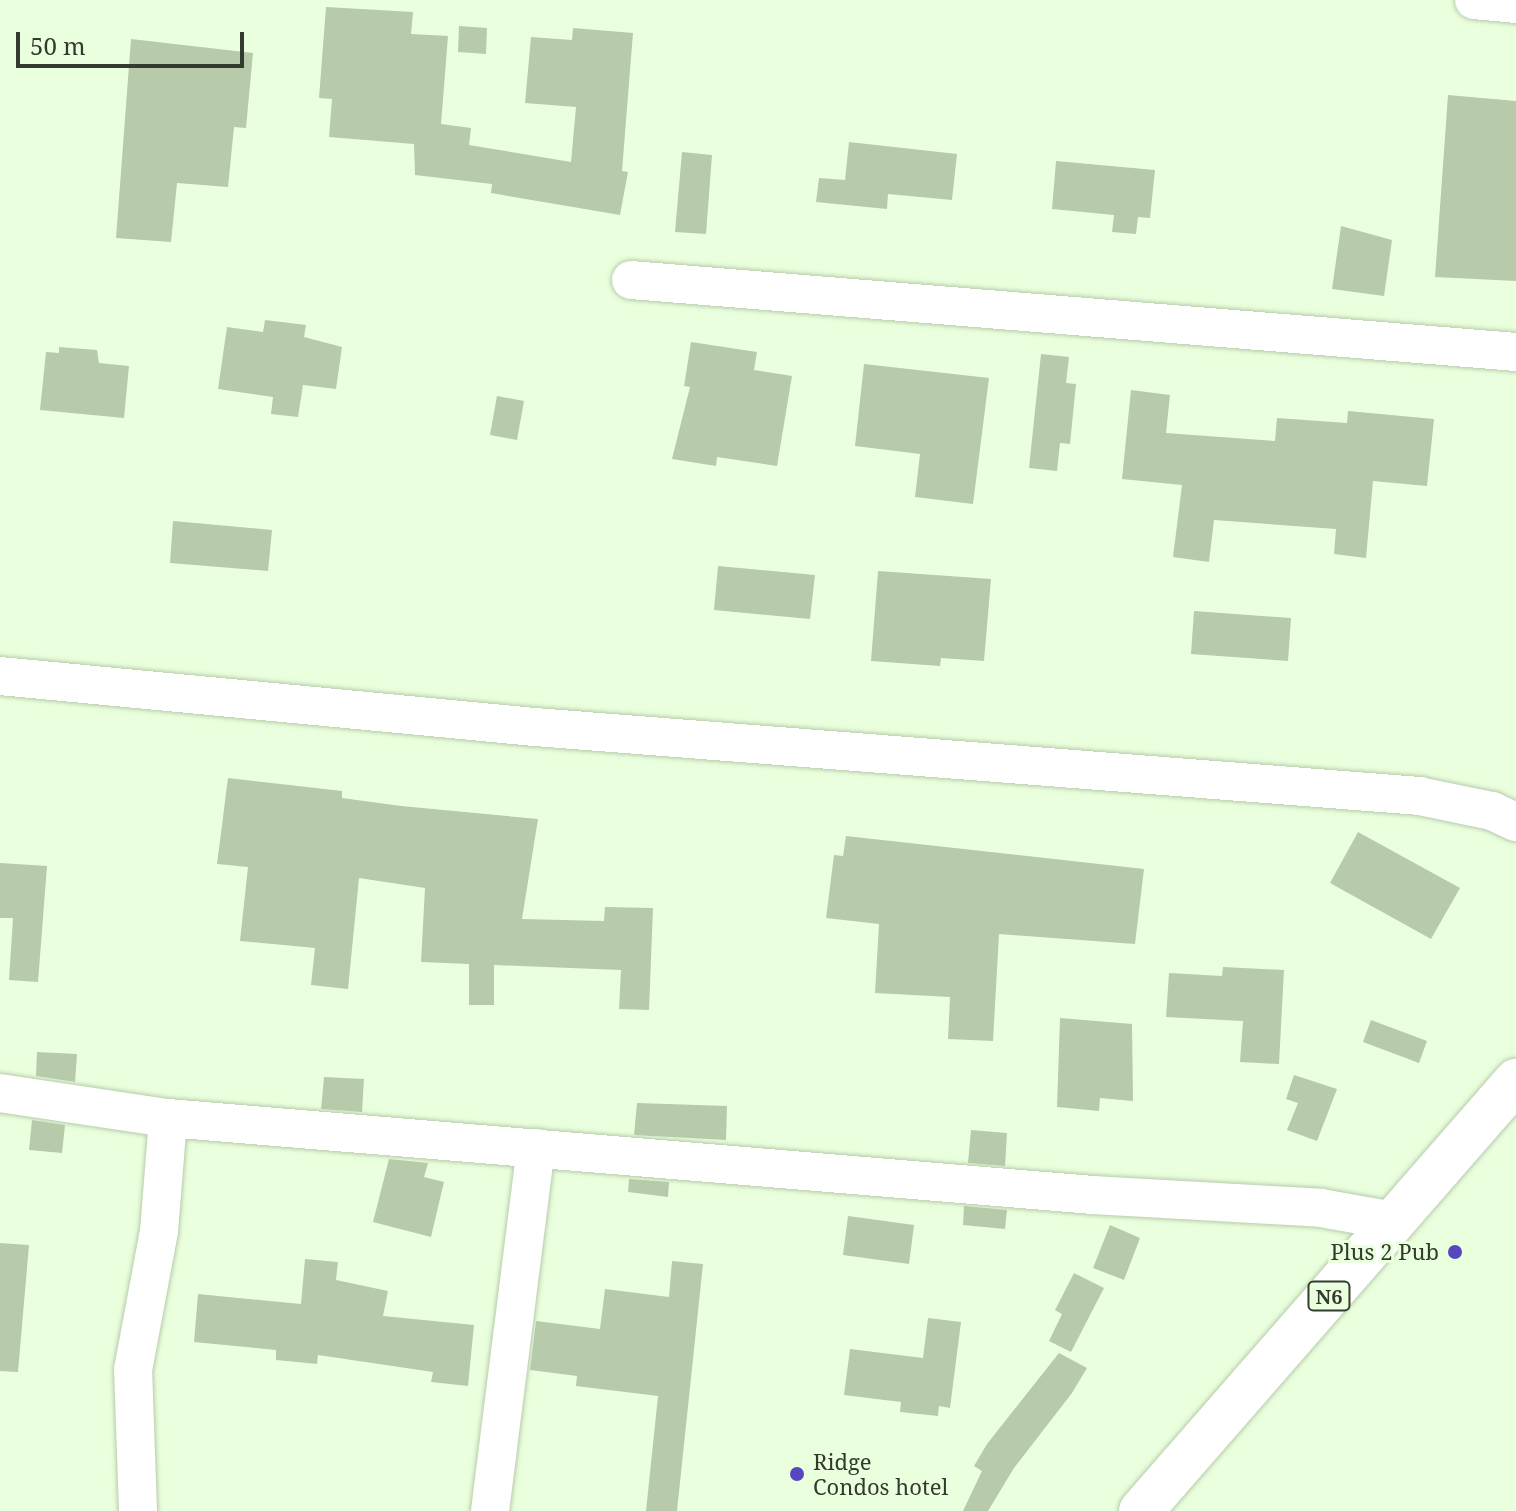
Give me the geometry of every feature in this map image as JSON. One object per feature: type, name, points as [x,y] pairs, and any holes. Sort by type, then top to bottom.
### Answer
[{"type":"highway","name":"N6","points":[[1141,1511],[1516,1081]]},
{"type":"street","points":[[1474,0],[1516,4]]},
{"type":"street","points":[[631,280],[1516,352]]},
{"type":"street","points":[[0,676],[535,727],[1419,796],[1492,811],[1516,822]]},
{"type":"street","points":[[0,1093],[168,1118],[1092,1195],[1321,1208],[1394,1221]]},
{"type":"street","points":[[138,1511],[133,1370],[159,1231],[168,1118]]},
{"type":"street","points":[[490,1511],[536,1148]]},
{"type":"building","points":[[326,7],[413,12],[411,34],[448,36],[441,124],[471,128],[469,145],[571,162],[576,107],[525,103],[531,37],[572,40],[573,28],[633,33],[622,171],[628,172],[620,215],[491,193],[492,184],[415,175],[414,144],[329,137],[332,99],[319,98]]},
{"type":"building","points":[[459,26],[487,28],[486,54],[458,52]]},
{"type":"building","points":[[131,39],[253,53],[246,128],[234,127],[228,187],[177,183],[171,242],[116,238]]},
{"type":"building","points":[[1448,95],[1516,101],[1516,281],[1435,277]]},
{"type":"building","points":[[849,142],[957,154],[952,200],[888,194],[887,209],[816,202],[819,178],[845,180]]},
{"type":"building","points":[[682,152],[712,155],[706,234],[675,232]]},
{"type":"building","points":[[1056,161],[1155,170],[1150,218],[1138,217],[1136,234],[1112,232],[1114,215],[1052,209]]},
{"type":"building","points":[[1341,226],[1392,240],[1384,296],[1332,289]]},
{"type":"building","points":[[265,320],[306,325],[304,337],[342,347],[336,389],[303,385],[298,417],[271,414],[273,397],[218,389],[227,327],[263,332]]},
{"type":"building","points":[[691,342],[757,352],[754,370],[792,376],[777,466],[717,457],[716,466],[672,459],[690,387],[684,386]]},
{"type":"building","points":[[59,347],[97,350],[99,363],[129,366],[124,418],[40,410],[46,352],[59,353]]},
{"type":"building","points":[[1041,354],[1069,357],[1066,383],[1076,384],[1070,444],[1060,443],[1057,471],[1029,468]]},
{"type":"building","points":[[864,364],[989,378],[973,504],[915,497],[920,454],[855,446]]},
{"type":"building","points":[[1131,390],[1170,395],[1166,433],[1275,441],[1277,418],[1347,423],[1348,411],[1434,419],[1427,486],[1373,481],[1366,558],[1334,554],[1336,529],[1214,520],[1209,562],[1173,557],[1182,485],[1122,479]]},
{"type":"building","points":[[497,396],[524,401],[517,440],[490,435]]},
{"type":"building","points":[[173,521],[272,530],[268,571],[170,563]]},
{"type":"building","points":[[718,566],[815,575],[810,619],[714,610]]},
{"type":"building","points":[[878,571],[991,579],[984,661],[941,658],[940,666],[871,661]]},
{"type":"building","points":[[1194,611],[1291,618],[1288,661],[1191,654]]},
{"type":"building","points":[[228,778],[342,791],[342,798],[401,806],[538,819],[522,919],[604,921],[605,907],[653,908],[649,1010],[619,1009],[621,970],[494,965],[494,1005],[469,1005],[469,964],[421,962],[425,888],[359,878],[348,989],[311,985],[315,948],[240,941],[248,867],[217,864]]},
{"type":"building","points":[[1358,832],[1460,888],[1431,939],[1330,883]]},
{"type":"building","points":[[846,836],[1144,869],[1135,944],[999,934],[993,1041],[948,1039],[950,997],[875,993],[879,924],[826,918],[834,855],[843,856]]},
{"type":"building","points":[[0,863],[47,866],[38,982],[9,980],[13,918],[0,918]]},
{"type":"building","points":[[1223,967],[1284,970],[1279,1064],[1240,1062],[1243,1021],[1166,1017],[1169,973],[1222,976]]},
{"type":"building","points":[[1060,1018],[1132,1024],[1133,1101],[1100,1098],[1099,1111],[1057,1107]]},
{"type":"building","points":[[1371,1020],[1427,1041],[1419,1063],[1363,1042]]},
{"type":"building","points":[[37,1052],[77,1054],[75,1082],[36,1076]]},
{"type":"building","points":[[1294,1075],[1337,1089],[1317,1141],[1287,1130],[1298,1103],[1286,1099]]},
{"type":"building","points":[[324,1077],[364,1079],[362,1112],[321,1109]]},
{"type":"building","points":[[637,1103],[727,1106],[726,1140],[634,1135]]},
{"type":"building","points":[[32,1120],[65,1125],[62,1153],[29,1150]]},
{"type":"building","points":[[971,1130],[1007,1133],[1005,1166],[968,1163]]},
{"type":"building","points":[[389,1159],[428,1163],[424,1177],[444,1182],[431,1237],[373,1222]]},
{"type":"building","points":[[629,1179],[669,1182],[668,1197],[628,1192]]},
{"type":"building","points":[[964,1206],[1007,1210],[1005,1229],[963,1225]]},
{"type":"building","points":[[848,1216],[914,1225],[909,1264],[843,1255]]},
{"type":"building","points":[[1110,1225],[1140,1238],[1124,1280],[1093,1268]]},
{"type":"building","points":[[0,1243],[29,1245],[18,1372],[0,1371]]},
{"type":"building","points":[[305,1259],[338,1262],[336,1280],[388,1291],[383,1316],[474,1325],[468,1386],[431,1382],[433,1372],[318,1355],[317,1364],[276,1360],[276,1350],[194,1342],[198,1294],[301,1304]]},
{"type":"building","points":[[672,1261],[703,1264],[677,1511],[646,1511],[658,1396],[576,1386],[577,1376],[530,1370],[536,1321],[600,1329],[605,1289],[669,1297]]},
{"type":"building","points":[[1074,1273],[1104,1288],[1071,1352],[1049,1341],[1062,1314],[1055,1310]]},
{"type":"building","points":[[928,1318],[961,1322],[950,1408],[939,1406],[938,1416],[900,1412],[901,1402],[844,1395],[850,1349],[923,1358]]},
{"type":"building","points":[[1059,1353],[1087,1368],[1072,1393],[1014,1468],[988,1511],[963,1511],[982,1471],[974,1466],[987,1444]]},
{"type":"place","name":"Plus 2 Pub","points":[[1455,1252]]},
{"type":"place","name":"Ridge Condos hotel","points":[[797,1474]]}]
